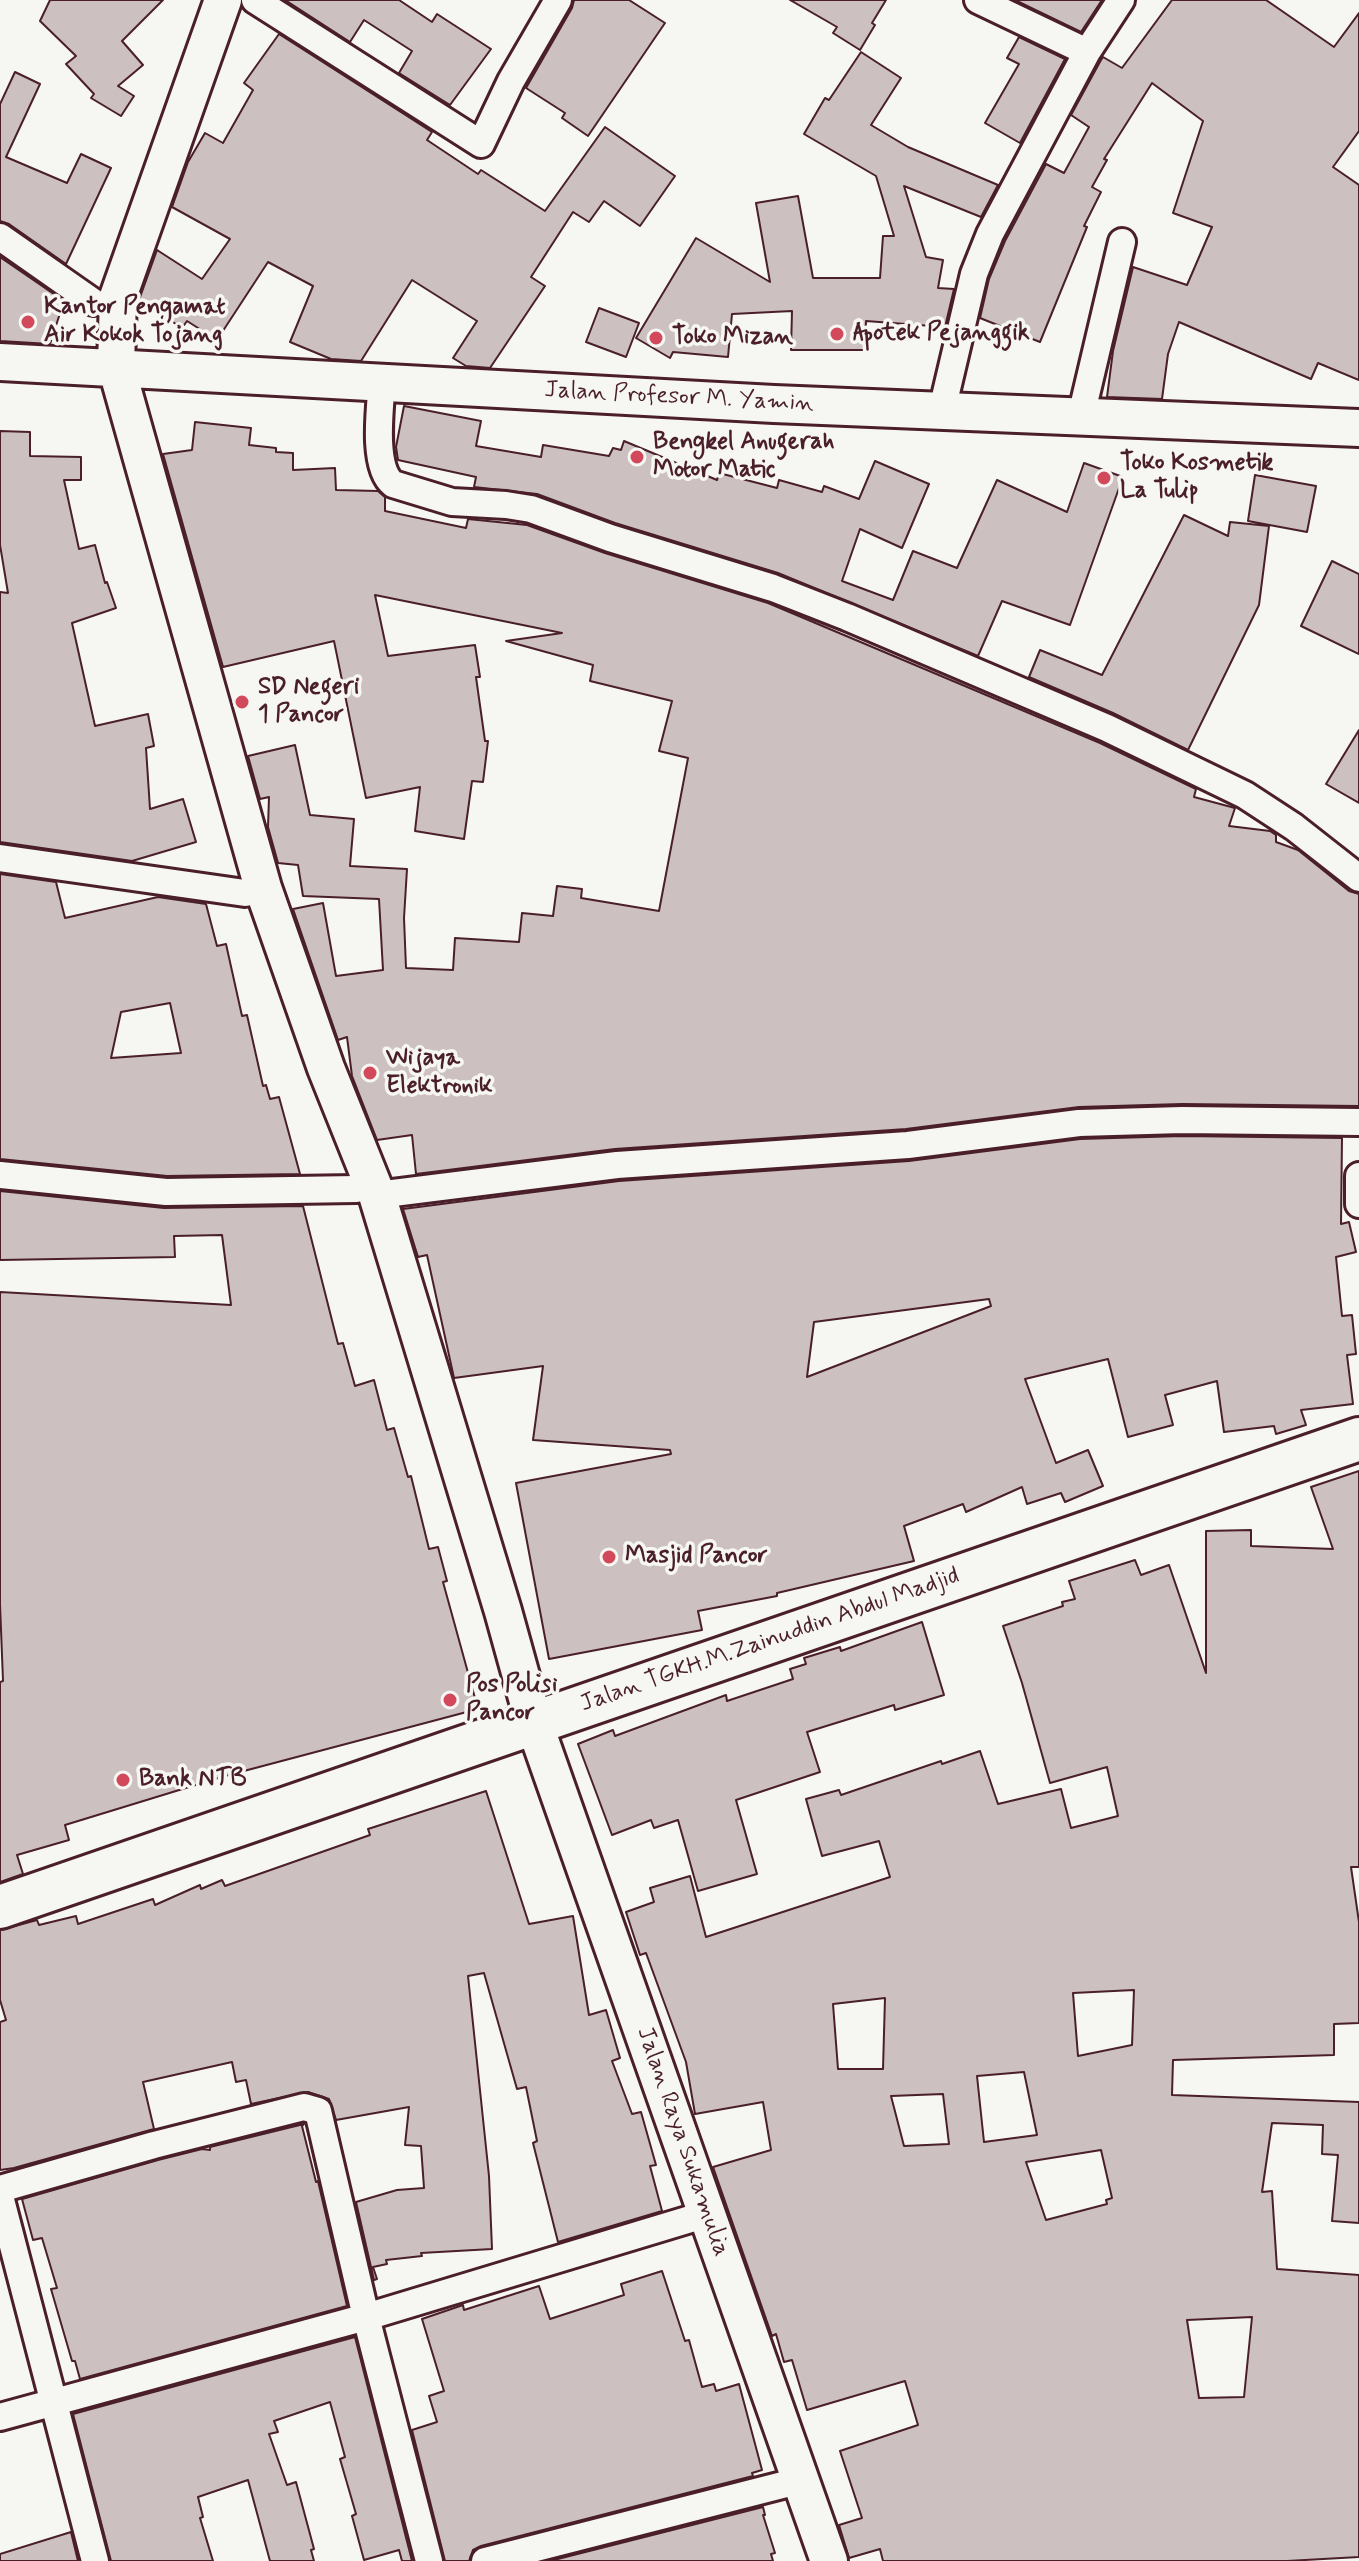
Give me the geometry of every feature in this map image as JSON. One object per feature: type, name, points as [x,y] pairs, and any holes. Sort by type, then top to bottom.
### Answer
[{"type":"main road","points":[[200,0],[93,302],[91,330],[317,1072]]},
{"type":"main road","points":[[223,0],[118,297],[104,366],[102,409],[245,893],[317,1072]]},
{"type":"main road","name":"Jalan Profesor M. Yamin","points":[[0,362],[774,404],[1359,428]]},
{"type":"main road","name":"Jalan Raya Sukamulia","points":[[317,1072],[366,1192],[482,1625],[534,1723],[829,2561]]},
{"type":"main road","name":"Jalan TGKH.M.Zainuddin Abdul Madjid","points":[[0,1907],[1359,1439]]},
{"type":"street","points":[[255,0],[481,144],[511,81],[558,0]]},
{"type":"street","points":[[978,0],[1087,52]]},
{"type":"street","points":[[942,410],[974,274],[1019,176],[1087,52],[1121,0]]},
{"type":"street","points":[[0,237],[93,302]]},
{"type":"street","points":[[1081,416],[1122,242]]},
{"type":"street","points":[[382,382],[380,458],[386,478],[393,484],[452,502],[531,509],[610,538],[773,588],[847,617],[1119,734],[1245,795],[1294,827],[1359,878]]},
{"type":"street","points":[[0,858],[245,893]]},
{"type":"street","points":[[0,1175],[166,1192],[366,1192],[617,1165],[908,1145],[1079,1123],[1182,1120],[1359,1122]]},
{"type":"street","points":[[1359,1176],[1359,1204]]},
{"type":"street","points":[[0,2189],[304,2107],[318,2111],[366,2317],[429,2561]]},
{"type":"street","points":[[0,2196],[95,2561]]},
{"type":"street","points":[[0,2417],[366,2317],[707,2214]]},
{"type":"street","points":[[485,2561],[802,2480]]},
{"type":"building","points":[[50,0],[163,0],[122,41],[143,65],[118,86],[134,96],[121,116],[91,98],[94,94],[66,64],[76,56],[40,21]]},
{"type":"building","points":[[285,0],[399,0],[432,22],[437,14],[491,49],[450,105],[399,73],[412,51],[364,20],[350,42]]},
{"type":"building","points":[[574,0],[629,0],[665,23],[588,136],[562,118],[565,113],[526,88]]},
{"type":"building","points":[[790,0],[886,0],[860,50],[833,33],[837,27]]},
{"type":"building","points":[[1015,0],[1102,0],[1081,32]]},
{"type":"building","points":[[1172,0],[1266,0],[1334,47],[1359,13],[1359,131],[1333,167],[1359,185],[1359,380],[1318,363],[1311,379],[1179,322],[1168,354],[1162,399],[1107,397],[1113,351],[1133,267],[1187,285],[1212,227],[1173,213],[1203,121],[1152,83],[1104,159],[1107,160],[1092,187],[1101,192],[1084,226],[1087,227],[1040,342],[980,318],[989,279],[1005,241],[1046,164],[1064,173],[1089,127],[1071,115],[1101,60],[1103,57],[1122,68]]},
{"type":"building","points":[[279,34],[432,132],[427,140],[478,174],[481,170],[545,211],[605,127],[675,176],[640,226],[604,201],[589,222],[573,212],[531,277],[545,286],[490,368],[466,366],[453,358],[477,321],[412,280],[361,361],[331,359],[290,342],[313,286],[268,262],[217,340],[187,321],[182,328],[156,311],[158,308],[139,300],[157,250],[202,279],[230,239],[172,207],[188,162],[205,133],[223,143],[253,90],[244,83]]},
{"type":"building","points":[[1019,37],[1065,59],[1020,143],[985,123],[1019,64],[1007,58]]},
{"type":"building","points":[[861,52],[901,78],[871,125],[908,147],[998,185],[981,217],[904,186],[926,257],[943,260],[938,288],[954,289],[945,327],[866,321],[865,350],[791,350],[792,311],[732,314],[728,357],[673,352],[670,358],[636,338],[696,238],[770,282],[756,203],[798,196],[813,278],[880,278],[883,236],[894,236],[876,176],[804,134],[825,98],[829,100]]},
{"type":"building","points":[[15,72],[40,84],[6,157],[67,183],[81,154],[111,168],[66,264],[0,221],[0,104]]},
{"type":"building","name":"Kantor Pengamat Air Kokok Tojang","points":[[0,257],[64,301],[50,344],[0,341]]},
{"type":"building","points":[[599,308],[639,323],[626,357],[586,342]]},
{"type":"building","points":[[404,406],[481,421],[476,446],[541,457],[543,445],[609,456],[613,448],[621,450],[624,441],[717,480],[719,473],[777,488],[779,480],[822,492],[824,486],[859,499],[875,461],[929,484],[902,548],[860,529],[842,581],[893,600],[913,551],[957,568],[997,480],[1067,512],[1084,463],[1123,477],[1070,625],[1002,601],[978,656],[778,573],[615,523],[537,494],[474,487],[476,477],[398,460],[396,447]]},
{"type":"building","points":[[195,422],[251,428],[249,445],[293,453],[293,470],[335,468],[336,490],[378,491],[385,497],[385,511],[466,528],[468,519],[527,525],[605,553],[768,603],[1100,743],[1196,789],[1194,797],[1235,808],[1229,826],[1270,831],[1276,835],[1276,842],[1298,850],[1349,891],[1359,894],[1359,1106],[1182,1104],[1079,1107],[906,1129],[615,1149],[416,1174],[412,1135],[377,1140],[352,1076],[347,1037],[338,1040],[293,909],[323,903],[336,976],[383,970],[379,899],[303,896],[298,865],[278,863],[268,827],[269,797],[260,799],[248,756],[295,745],[310,815],[354,819],[350,866],[407,869],[404,918],[406,968],[453,970],[455,938],[519,942],[522,913],[553,916],[557,886],[582,889],[581,898],[659,911],[688,758],[659,751],[672,701],[590,681],[593,665],[506,641],[562,633],[375,595],[388,656],[475,645],[480,677],[476,677],[485,741],[488,741],[483,782],[472,781],[464,839],[415,831],[420,787],[366,798],[334,641],[223,667],[163,454],[192,450]]},
{"type":"building","points":[[0,431],[30,432],[30,456],[81,457],[81,480],[64,480],[79,549],[95,545],[105,583],[116,608],[72,623],[95,726],[148,714],[154,746],[146,748],[150,809],[183,799],[196,842],[132,861],[0,842],[0,592],[8,593],[0,545]]},
{"type":"building","points":[[1255,475],[1316,486],[1307,532],[1248,521]]},
{"type":"building","points":[[1184,515],[1228,536],[1230,522],[1269,526],[1259,605],[1188,750],[1029,677],[1040,650],[1102,675]]},
{"type":"building","points":[[1332,561],[1359,574],[1359,654],[1301,626]]},
{"type":"building","points":[[1359,730],[1359,803],[1326,784]]},
{"type":"building","points":[[0,874],[56,882],[65,918],[158,897],[206,904],[217,946],[226,944],[242,1016],[247,1015],[263,1086],[266,1085],[270,1099],[279,1097],[300,1174],[167,1176],[0,1159]],"holes":[[[170,1003],[181,1053],[111,1058],[121,1012]]]},
{"type":"building","points":[[1182,1136],[1342,1138],[1341,1224],[1349,1222],[1356,1252],[1336,1257],[1342,1316],[1352,1315],[1356,1354],[1347,1355],[1353,1404],[1301,1410],[1306,1425],[1276,1434],[1274,1426],[1224,1432],[1217,1381],[1165,1395],[1173,1425],[1128,1437],[1108,1359],[1025,1379],[1056,1463],[1088,1450],[1103,1486],[1065,1502],[1061,1493],[1027,1504],[1022,1487],[966,1512],[963,1504],[904,1526],[914,1561],[777,1593],[777,1596],[698,1611],[702,1630],[549,1659],[516,1483],[671,1454],[670,1450],[533,1440],[543,1366],[454,1378],[427,1255],[418,1257],[403,1209],[619,1181],[909,1161],[1080,1139]],"holes":[[[989,1299],[991,1306],[807,1377],[814,1322]]]},
{"type":"building","points":[[0,1191],[164,1208],[303,1206],[338,1344],[343,1343],[355,1386],[374,1380],[387,1430],[394,1428],[408,1477],[411,1476],[429,1549],[438,1547],[447,1581],[443,1582],[478,1709],[225,1776],[65,1825],[69,1840],[17,1855],[23,1874],[0,1882],[0,1682],[3,1681],[0,1604],[0,1292],[231,1305],[222,1235],[174,1236],[175,1257],[0,1260]]},
{"type":"building","points":[[1359,1471],[1359,1867],[1351,1867],[1359,1922],[1359,2023],[1334,2024],[1334,2055],[1173,2060],[1172,2095],[1359,2102],[1359,2223],[1332,2221],[1338,2155],[1322,2154],[1323,2125],[1272,2123],[1262,2192],[1272,2191],[1277,2269],[1359,2275],[1359,2557],[1287,2561],[883,2561],[880,2549],[849,2558],[839,2525],[862,2518],[840,2451],[918,2425],[905,2381],[807,2410],[792,2360],[784,2362],[776,2334],[772,2336],[713,2167],[771,2150],[763,2102],[695,2114],[686,2062],[646,1953],[640,1955],[626,1912],[654,1902],[650,1888],[690,1876],[706,1937],[890,1877],[879,1841],[822,1856],[806,1799],[839,1790],[841,1795],[980,1751],[998,1804],[1061,1789],[1071,1828],[1118,1816],[1107,1767],[1050,1783],[1003,1626],[1075,1599],[1069,1581],[1135,1560],[1141,1575],[1169,1565],[1206,1673],[1206,1531],[1251,1530],[1251,1546],[1333,1549],[1311,1487]],"holes":[[[1134,1990],[1132,2045],[1078,2056],[1073,1993]],[[885,1998],[883,2069],[838,2069],[833,2004]],[[1024,2072],[1037,2135],[984,2142],[977,2076]],[[943,2094],[949,2144],[904,2146],[891,2096]],[[1101,2150],[1112,2198],[1106,2200],[1107,2204],[1046,2220],[1026,2162]],[[1252,2317],[1244,2397],[1199,2398],[1187,2320]]]},
{"type":"building","points":[[922,1622],[944,1695],[895,1710],[894,1705],[807,1732],[820,1772],[736,1800],[757,1874],[698,1891],[678,1820],[654,1828],[651,1820],[612,1835],[578,1744],[613,1730],[615,1736],[726,1695],[727,1701],[793,1679],[790,1669],[806,1664],[804,1658],[840,1647],[841,1651]]},
{"type":"building","points":[[486,1791],[529,1924],[573,1916],[589,2015],[606,2010],[620,2058],[612,2061],[632,2114],[641,2112],[656,2165],[650,2166],[662,2211],[558,2242],[533,2143],[537,2141],[526,2087],[517,2089],[484,1973],[468,1976],[489,2176],[492,2249],[421,2253],[422,2256],[386,2260],[387,2264],[373,2267],[377,2279],[374,2280],[356,2202],[397,2190],[424,2188],[421,2146],[405,2145],[409,2107],[336,2120],[329,2099],[308,2092],[251,2104],[246,2080],[236,2082],[232,2062],[143,2082],[154,2129],[0,2170],[0,2022],[6,2020],[0,2000],[0,1930],[37,1920],[39,1925],[76,1916],[78,1924],[153,1899],[155,1905],[200,1885],[201,1889],[222,1880],[225,1886],[370,1835],[368,1829]]},
{"type":"building","points":[[304,2124],[302,2126],[347,2306],[80,2379],[51,2289],[57,2288],[42,2238],[33,2240],[22,2199],[158,2160],[202,2149],[210,2150],[210,2147]]},
{"type":"building","points":[[662,2271],[685,2341],[689,2340],[702,2387],[714,2384],[716,2391],[739,2384],[762,2470],[752,2473],[753,2476],[481,2546],[473,2550],[469,2561],[445,2561],[412,2430],[437,2422],[429,2396],[444,2391],[422,2319],[463,2305],[464,2310],[539,2286],[550,2319],[624,2295],[621,2284]]},
{"type":"building","points":[[355,2337],[412,2561],[402,2561],[399,2550],[364,2560],[352,2516],[356,2514],[340,2459],[345,2457],[330,2402],[274,2421],[278,2432],[269,2434],[287,2485],[296,2482],[314,2549],[311,2550],[314,2561],[270,2561],[248,2480],[198,2497],[203,2517],[200,2518],[213,2561],[111,2561],[73,2414]]},
{"type":"building","points":[[763,2507],[775,2553],[771,2554],[773,2561],[550,2561]]},
{"type":"building","points":[[71,2532],[78,2561],[0,2561],[0,2554]]},
{"type":"place","name":"Kantor Pengamat Air Kokok Tojang","points":[[28,322]]},
{"type":"place","name":"Apotek Pejanggik","points":[[837,334]]},
{"type":"place","name":"Toko Mizan","points":[[656,338]]},
{"type":"place","name":"Bengkel Anugerah Motor Matic","points":[[637,457]]},
{"type":"place","name":"Toko Kosmetik La Tulip","points":[[1104,478]]},
{"type":"place","name":"SD Negeri 1 Pancor","points":[[242,702]]},
{"type":"place","name":"Wijaya Elektronik","points":[[370,1073]]},
{"type":"place","name":"Masjid Pancor","points":[[609,1557]]},
{"type":"place","name":"Pos Polisi Pancor","points":[[450,1700]]},
{"type":"place","name":"Bank NTB","points":[[123,1780]]}]
